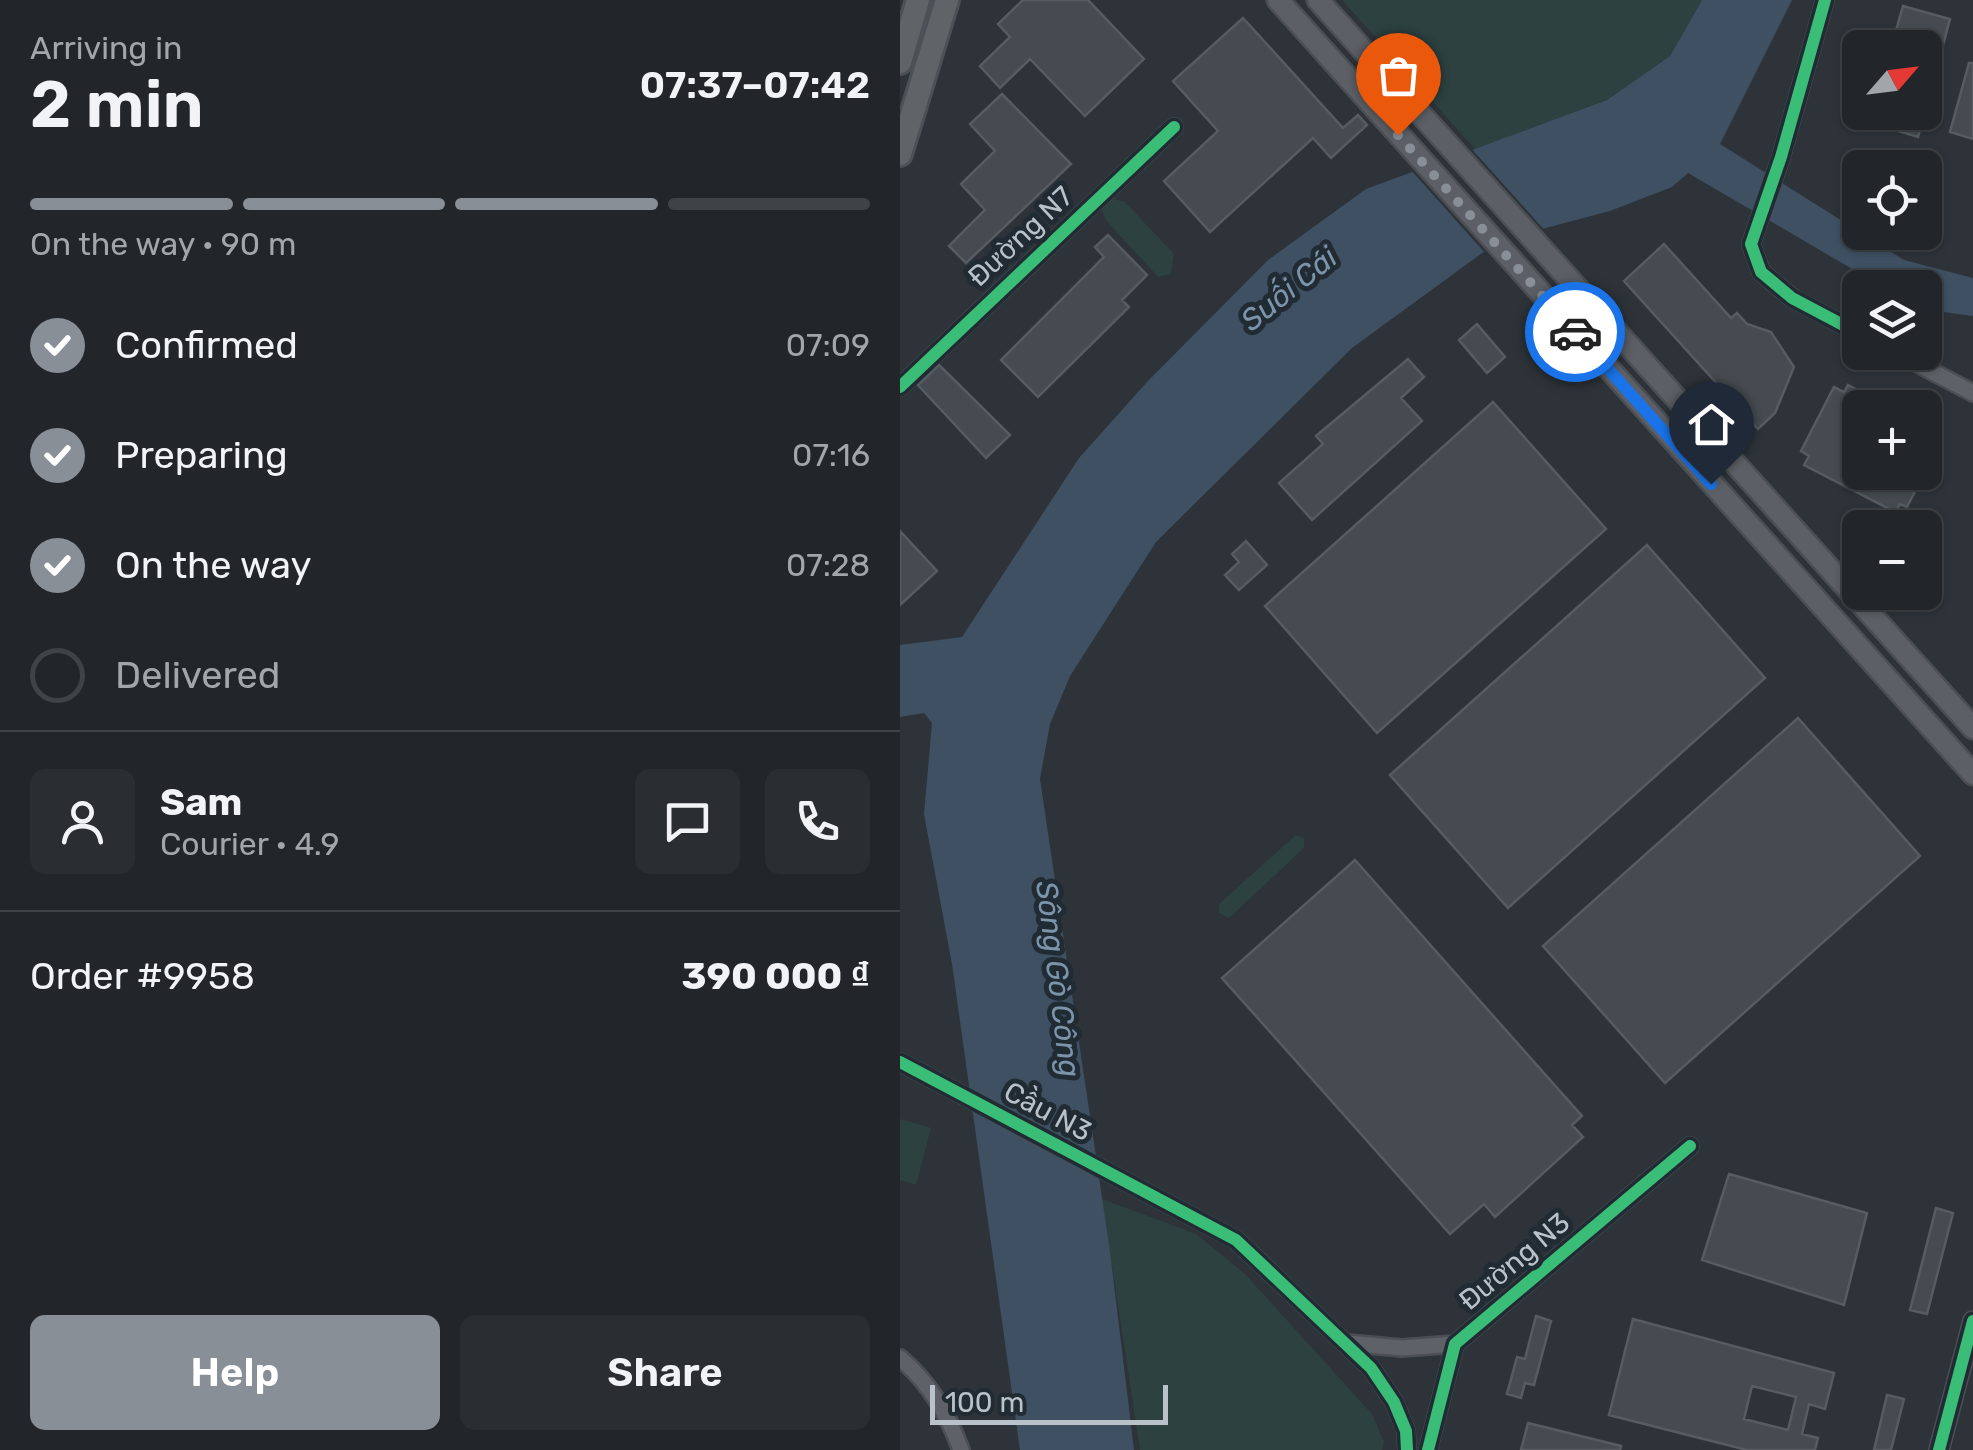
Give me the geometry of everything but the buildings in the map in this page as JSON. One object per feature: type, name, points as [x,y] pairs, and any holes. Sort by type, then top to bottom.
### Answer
[{"type":"main road","points":[[900,62],[918,0]]},
{"type":"main road","points":[[900,154],[947,0]]},
{"type":"main road","points":[[1278,0],[1973,774]]},
{"type":"main road","points":[[1297,22],[1319,1],[1970,717],[1952,750]]},
{"type":"street","points":[[1825,0],[1781,158],[1751,244],[1761,272],[1792,298],[1842,324]]},
{"type":"street","name":"Đường N7","points":[[901,385],[1174,127]]},
{"type":"street","points":[[1929,370],[1973,393]]},
{"type":"street","name":"Cầu N3","points":[[900,1062],[1236,1240],[1348,1342]]},
{"type":"street","name":"Đường N3","points":[[1428,1450],[1455,1344],[1690,1146]]},
{"type":"street","points":[[1939,1450],[1973,1321]]},
{"type":"street","points":[[1348,1342],[1394,1402],[1406,1431],[1407,1450]]},
{"type":"street","name":"Đường N3","points":[[1348,1342],[1402,1348],[1455,1344]]},
{"type":"street","points":[[900,1358],[939,1403],[960,1450]]},
{"type":"green space","points":[[1342,0],[1702,0],[1670,56],[1607,100],[1475,149]]},
{"type":"green space","points":[[1110,198],[1125,202],[1174,254],[1171,274],[1158,277],[1105,219],[1102,210]]},
{"type":"green space","points":[[1296,835],[1304,838],[1304,848],[1229,918],[1219,913],[1219,904]]},
{"type":"green space","points":[[900,1119],[931,1128],[916,1185],[900,1180]]},
{"type":"green space","points":[[1102,1199],[1196,1234],[1245,1274],[1372,1414],[1384,1442],[1382,1450],[1140,1450]]},
{"type":"water","points":[[1702,0],[1792,0],[1720,144],[1842,221],[1842,250],[1888,250],[1904,260],[1973,278],[1973,316],[1942,312],[1942,270],[1854,270],[1688,173],[1672,187],[1610,211],[1500,240],[1352,348],[1156,542],[1070,676],[1050,724],[1040,779],[1110,1251],[1134,1450],[1020,1450],[952,964],[924,814],[932,723],[924,713],[900,717],[900,645],[962,637],[1079,458],[1147,382],[1268,260],[1366,189],[1607,100],[1670,56]]},
{"type":"pier","points":[[1469,146],[1547,233],[1502,244],[1487,255],[1409,168]]},
{"type":"cycle path","points":[[1825,0],[1781,157],[1751,244],[1761,272],[1792,298],[1842,324]]},
{"type":"cycle path","points":[[900,387],[1174,127]]},
{"type":"cycle path","points":[[900,1062],[1236,1240],[1371,1368],[1394,1402],[1406,1431],[1407,1450]]},
{"type":"cycle path","points":[[1428,1450],[1455,1344],[1690,1146]]},
{"type":"cycle path","points":[[1939,1450],[1973,1321]]},
{"type":"way so far","points":[[1398,135],[1575,332]]},
{"type":"route","points":[[1575,332],[1711,484]]},
{"type":"water label","name":"Suối Cái","points":[[1289,289]]},
{"type":"water label","name":"Sông Gò Công","points":[[1058,979]]}]
